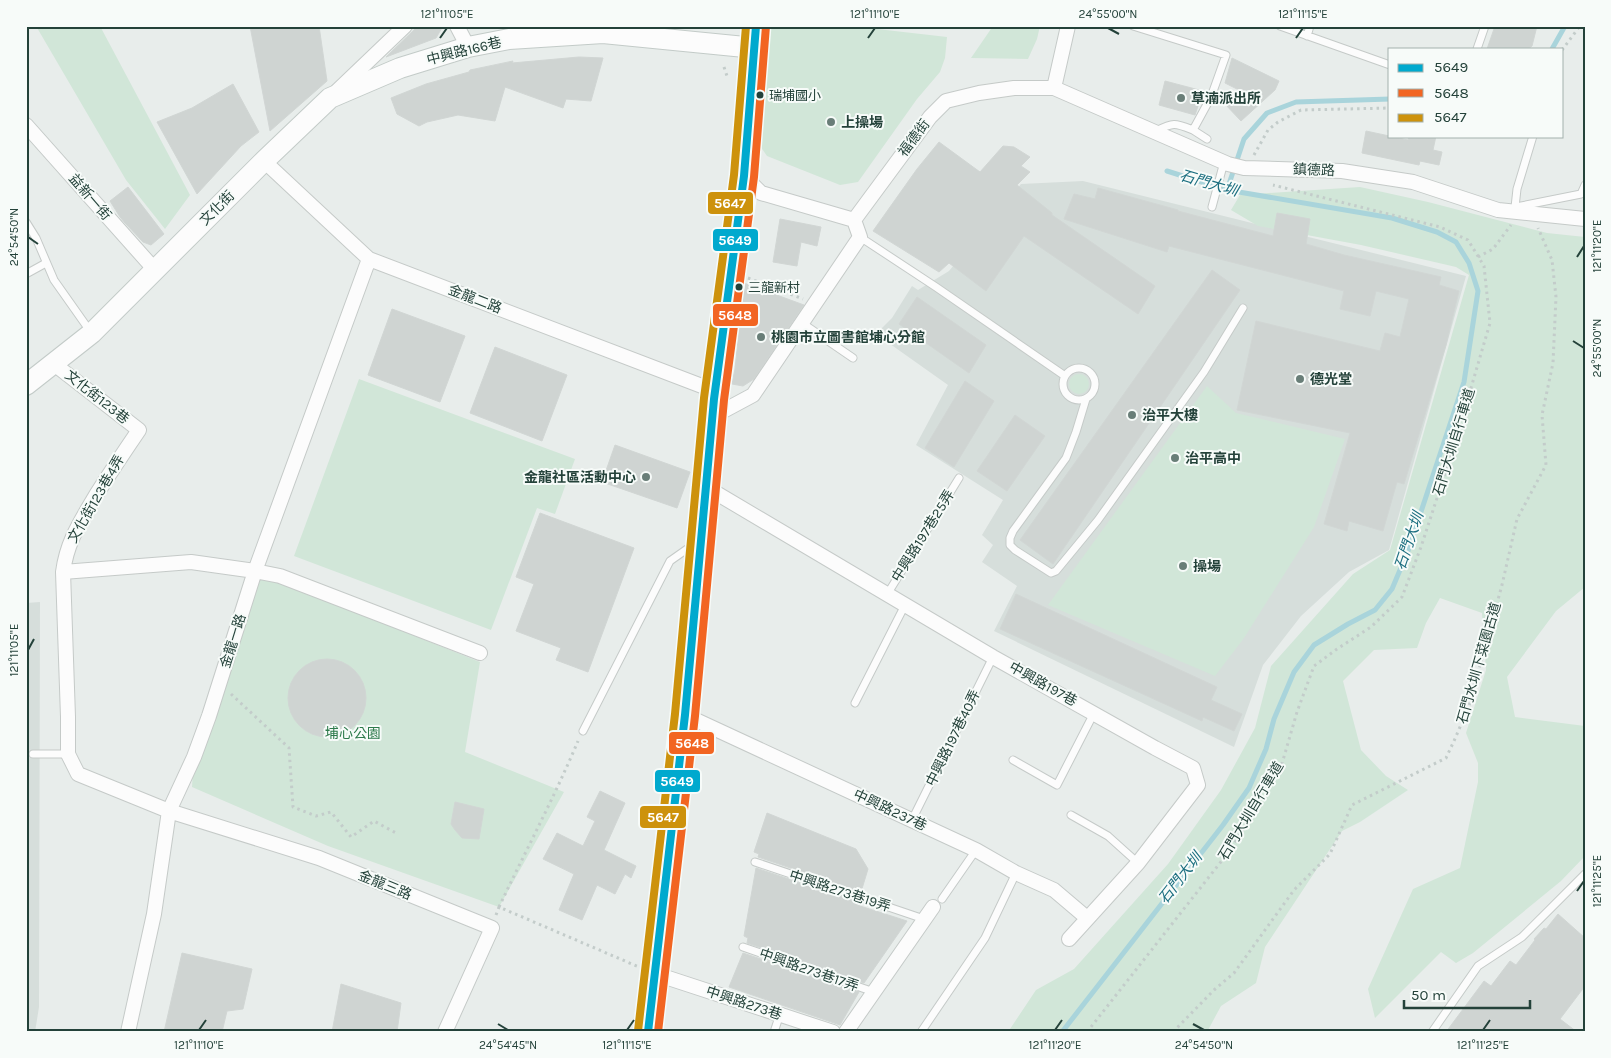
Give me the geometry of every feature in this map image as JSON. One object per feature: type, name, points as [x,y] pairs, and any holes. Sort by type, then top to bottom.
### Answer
[{"type":"street","name":"文化街","points":[[26,385],[92,333],[264,161],[405,26]]},
{"type":"street","points":[[457,26],[468,47]]},
{"type":"street","points":[[648,1032],[685,715],[712,417],[744,176],[756,48],[756,26]]},
{"type":"street","points":[[1054,88],[1068,26]]},
{"type":"street","name":"中興路166巷","points":[[330,98],[400,68],[468,47],[509,40],[634,31],[756,48]]},
{"type":"street","name":"福德街","points":[[854,220],[930,117],[946,101],[979,92],[1014,88],[1054,88]]},
{"type":"street","name":"鎮德路","points":[[1054,88],[1226,163],[1246,168],[1342,171],[1413,182],[1498,210],[1585,219]]},
{"type":"street","name":"益新一街","points":[[26,125],[155,270]]},
{"type":"street","name":"金龍二路","points":[[264,161],[369,259],[715,392]]},
{"type":"street","points":[[712,417],[753,396],[860,237],[854,220],[761,193],[744,176]]},
{"type":"street","name":"金龍一路","points":[[128,1032],[154,914],[169,811],[194,757],[220,683],[254,571],[369,259]]},
{"type":"street","name":"文化街123巷","points":[[54,364],[139,430]]},
{"type":"street","name":"文化街123巷4弄","points":[[68,754],[63,572],[65,556],[74,532],[117,460],[139,430]]},
{"type":"street","name":"中興路197巷","points":[[706,487],[888,593],[993,657],[1193,768],[1198,785],[1138,863],[1069,939]]},
{"type":"street","points":[[63,572],[191,562],[254,571],[280,576],[480,652]]},
{"type":"street","name":"中興路237巷","points":[[685,715],[976,850],[1016,873],[1054,890],[1087,918]]},
{"type":"street","name":"金龍三路","points":[[68,754],[78,774],[169,811],[319,858],[492,928]]},
{"type":"street","points":[[846,1032],[933,908]]},
{"type":"street","points":[[444,1032],[492,928]]},
{"type":"street","name":"中興路273巷","points":[[656,974],[832,1032]]},
{"type":"lane","points":[[1133,26],[1226,55],[1211,97],[1193,130]]},
{"type":"lane","points":[[1280,26],[1388,64]]},
{"type":"lane","points":[[1307,36],[1310,26]]},
{"type":"lane","points":[[1477,48],[1485,26]]},
{"type":"lane","points":[[1155,132],[1166,126],[1177,124],[1193,130],[1208,139]]},
{"type":"lane","points":[[1532,138],[1517,190],[1522,211],[1583,194],[1585,184]]},
{"type":"lane","points":[[1212,207],[1219,178],[1226,163]]},
{"type":"lane","points":[[26,222],[36,238],[54,280],[92,333]]},
{"type":"lane","points":[[860,237],[1065,376]]},
{"type":"lane","points":[[26,274],[46,263]]},
{"type":"lane","points":[[1086,399],[1066,458],[1012,531],[1010,538],[1010,545],[1015,550],[1051,572],[1056,571],[1098,520],[1204,372],[1243,308]]},
{"type":"lane","points":[[802,323],[852,358]]},
{"type":"lane","points":[[1079,368],[1089,372],[1095,381],[1094,392],[1086,399],[1076,401],[1067,396],[1062,386],[1065,376],[1073,369],[1079,368]]},
{"type":"lane","name":"中興路197巷25弄","points":[[888,593],[959,478]]},
{"type":"lane","points":[[583,732],[670,561],[701,539]]},
{"type":"lane","points":[[855,703],[905,605]]},
{"type":"lane","name":"中興路197巷40弄","points":[[912,820],[993,657]]},
{"type":"lane","points":[[1013,760],[1057,785],[1094,713]]},
{"type":"lane","points":[[34,754],[68,754]]},
{"type":"lane","points":[[1071,814],[1108,836],[1138,863]]},
{"type":"lane","points":[[933,908],[976,850]]},
{"type":"lane","name":"中興路273巷19弄","points":[[755,862],[933,908]]},
{"type":"lane","points":[[921,1032],[985,938],[1016,873]]},
{"type":"lane","points":[[1432,1032],[1478,966],[1522,936],[1585,874]]},
{"type":"lane","name":"中興路273巷17弄","points":[[744,947],[874,992]]},
{"type":"lane","points":[[774,1032],[780,1014]]},
{"type":"path","points":[[1564,48],[1580,26]]},
{"type":"path","points":[[724,67],[728,79]]},
{"type":"path","points":[[1246,168],[1268,130],[1278,122],[1301,110],[1388,108]]},
{"type":"path","name":"石門大圳自行車道","points":[[1087,1032],[1231,849],[1281,767],[1297,712],[1314,666],[1371,627],[1402,597],[1421,547],[1454,446],[1490,323],[1484,266],[1468,240],[1440,227],[1270,184]]},
{"type":"path","points":[[1478,257],[1492,249],[1522,211]]},
{"type":"path","name":"石門水圳下菜園古道","points":[[1174,1032],[1214,990],[1234,973],[1294,890],[1330,854],[1352,805],[1446,758],[1469,706],[1502,586],[1517,519],[1546,465],[1542,415],[1553,362],[1556,297],[1552,260],[1522,211]]},
{"type":"path","points":[[732,272],[815,303]]},
{"type":"path","points":[[220,683],[289,748],[293,807],[316,816],[331,812],[351,837],[374,821],[396,832]]},
{"type":"path","points":[[492,928],[499,907],[526,848],[562,779],[583,732]]},
{"type":"path","points":[[499,907],[656,974]]},
{"type":"shaded area","name":"治平高中","points":[[1083,181],[1466,276],[1389,550],[1349,572],[1301,616],[1263,665],[1234,747],[994,631],[1017,586],[982,562],[993,545],[982,535],[1003,500],[916,445],[948,385],[876,334],[892,318],[912,286],[918,290],[949,271],[1021,184]]},
{"type":"shaded area","points":[[40,602],[39,1007],[35,1032],[26,1032],[26,603]]},
{"type":"green space","points":[[36,26],[100,26],[190,195],[165,229],[126,180]]},
{"type":"green space","name":"上操場","points":[[771,26],[851,26],[947,37],[945,58],[940,72],[917,99],[858,182],[840,185],[767,156],[760,146]]},
{"type":"green space","points":[[993,26],[1040,26],[1037,39],[1028,59],[971,58]]},
{"type":"green space","points":[[1360,187],[1428,202],[1547,233],[1585,237],[1585,587],[1556,611],[1507,677],[1515,717],[1585,726],[1585,856],[1561,881],[1473,953],[1456,963],[1441,952],[1375,1018],[1368,989],[1413,889],[1460,868],[1478,782],[1478,763],[1466,733],[1486,670],[1482,613],[1440,598],[1426,623],[1417,648],[1374,650],[1343,681],[1361,750],[1386,776],[1408,790],[1360,822],[1342,831],[1265,947],[1256,983],[1221,1006],[1207,1032],[1008,1032],[1036,990],[1074,969],[1168,864],[1221,790],[1255,728],[1271,666],[1353,574],[1390,550],[1469,275],[1456,267],[1361,245],[1258,226],[1231,210],[1240,195]]},
{"type":"green space","points":[[1079,374],[1086,377],[1089,384],[1086,391],[1079,394],[1072,391],[1069,384],[1072,377]]},
{"type":"green space","points":[[359,379],[575,459],[555,514],[537,508],[491,630],[294,556]]},
{"type":"green space","name":"操場","points":[[1207,386],[1236,413],[1345,439],[1314,527],[1244,638],[1215,676],[1048,605]]},
{"type":"green space","name":"埔心公園","points":[[262,575],[480,662],[465,752],[564,792],[499,907],[328,846],[192,787],[194,757]]},
{"type":"building","points":[[250,26],[319,26],[327,81],[270,131]]},
{"type":"building","points":[[418,26],[443,26],[436,38],[386,57]]},
{"type":"building","points":[[1495,26],[1537,26],[1532,46],[1529,48],[1487,48]]},
{"type":"building","points":[[579,57],[603,58],[591,101],[566,99],[563,108],[505,87],[495,121],[458,115],[427,122],[419,126],[397,114],[391,98],[426,84],[469,72],[470,70],[513,61],[512,63]]},
{"type":"building","points":[[1232,58],[1279,81],[1275,90],[1241,121],[1224,103],[1241,91],[1225,83]]},
{"type":"building","name":"草湳派出所","points":[[1165,81],[1203,91],[1195,115],[1159,105]]},
{"type":"building","points":[[233,84],[259,132],[241,146],[197,194],[157,122],[192,108]]},
{"type":"building","points":[[1366,131],[1388,136],[1388,138],[1408,140],[1408,138],[1436,138],[1433,150],[1442,152],[1439,165],[1420,161],[1419,165],[1362,153]]},
{"type":"building","points":[[939,142],[980,172],[1003,146],[1014,147],[1030,157],[1021,166],[1030,172],[1017,185],[1052,213],[1052,215],[1155,286],[1138,314],[1024,236],[986,291],[949,263],[939,272],[873,231],[917,169]]},
{"type":"building","points":[[128,187],[164,234],[151,245],[143,242],[125,223],[110,201]]},
{"type":"building","points":[[1098,188],[1273,236],[1277,213],[1310,219],[1306,244],[1344,255],[1441,277],[1439,285],[1459,291],[1446,345],[1404,484],[1397,482],[1383,531],[1349,521],[1347,531],[1324,524],[1350,433],[1237,410],[1256,321],[1380,351],[1385,333],[1400,337],[1409,299],[1376,291],[1370,316],[1340,309],[1344,291],[1169,246],[1167,252],[1064,219],[1074,194],[1095,199]]},
{"type":"building","points":[[780,219],[821,227],[817,246],[801,242],[797,266],[773,262]]},
{"type":"building","name":"治平大樓","points":[[1212,270],[1240,290],[1053,564],[1020,540]]},
{"type":"building","name":"桃園市立圖書館埔心分館","points":[[744,283],[804,305],[754,379],[743,386],[732,384]]},
{"type":"building","points":[[917,297],[986,345],[969,373],[899,324]]},
{"type":"building","points":[[392,309],[465,336],[440,402],[368,375]]},
{"type":"building","points":[[495,347],[567,375],[542,441],[470,413]]},
{"type":"building","points":[[965,381],[994,401],[954,467],[925,448]]},
{"type":"building","points":[[1015,415],[1045,436],[1007,491],[977,471]]},
{"type":"building","name":"金龍社區活動中心","points":[[615,445],[690,472],[677,508],[602,482]]},
{"type":"building","points":[[540,513],[634,548],[588,672],[556,660],[561,648],[516,631],[534,584],[516,577]]},
{"type":"building","points":[[1016,594],[1217,687],[1211,700],[1242,714],[1234,731],[1203,717],[1202,721],[1000,629]]},
{"type":"building","points":[[319,659],[335,659],[349,665],[360,676],[366,690],[366,706],[360,720],[349,731],[335,737],[319,737],[305,731],[294,720],[288,706],[288,690],[294,676],[305,665]]},
{"type":"building","points":[[600,791],[625,803],[604,850],[636,866],[631,878],[625,874],[615,894],[597,885],[582,920],[559,910],[574,874],[543,859],[557,833],[583,846],[595,821],[587,817]]},
{"type":"building","points":[[455,802],[484,809],[479,839],[462,838],[451,824]]},
{"type":"building","points":[[767,813],[856,849],[868,869],[861,892],[758,857],[759,854],[754,852]]},
{"type":"building","points":[[756,868],[858,902],[857,905],[907,921],[864,983],[747,943],[748,938],[744,936]]},
{"type":"building","points":[[1558,914],[1585,938],[1585,986],[1560,1019],[1577,1032],[1446,1032],[1484,981],[1491,986],[1510,961],[1516,965],[1534,939],[1544,928],[1546,929]]},
{"type":"building","points":[[182,953],[252,969],[243,1009],[227,1011],[222,1032],[164,1032]]},
{"type":"building","points":[[743,953],[859,992],[840,1025],[729,987]]},
{"type":"building","points":[[341,984],[401,1003],[397,1032],[332,1032]]},
{"type":"waterway","points":[[1553,48],[1565,26]]},
{"type":"waterway","points":[[1227,190],[1244,139],[1267,113],[1296,102],[1388,99]]},
{"type":"waterway","name":"石門大圳","points":[[1062,1032],[1223,825],[1249,788],[1266,749],[1274,719],[1294,672],[1314,645],[1375,610],[1392,589],[1408,551],[1464,382],[1478,291],[1469,263],[1456,242],[1437,232],[1392,218],[1227,190],[1167,171]]},
{"type":"transit line","name":"5647","points":[[638,1031],[675,714],[704,398],[734,175],[746,26]]},
{"type":"transit line","name":"5649","points":[[648,1032],[685,715],[714,399],[744,176],[756,26]]},
{"type":"transit line","name":"5648","points":[[658,1032],[695,716],[724,400],[754,177],[766,26]]},
{"type":"place","name":"瑞埔國小","points":[[760,95]]},
{"type":"place","name":"草湳派出所","points":[[1181,98]]},
{"type":"place","name":"上操場","points":[[831,122]]},
{"type":"place","name":"三龍新村","points":[[739,287]]},
{"type":"place","name":"桃園市立圖書館埔心分館","points":[[761,337]]},
{"type":"place","name":"德光堂","points":[[1300,379]]},
{"type":"place","name":"治平大樓","points":[[1132,415]]},
{"type":"place","name":"治平高中","points":[[1175,458]]},
{"type":"place","name":"金龍社區活動中心","points":[[646,477]]},
{"type":"place","name":"操場","points":[[1183,566]]}]
